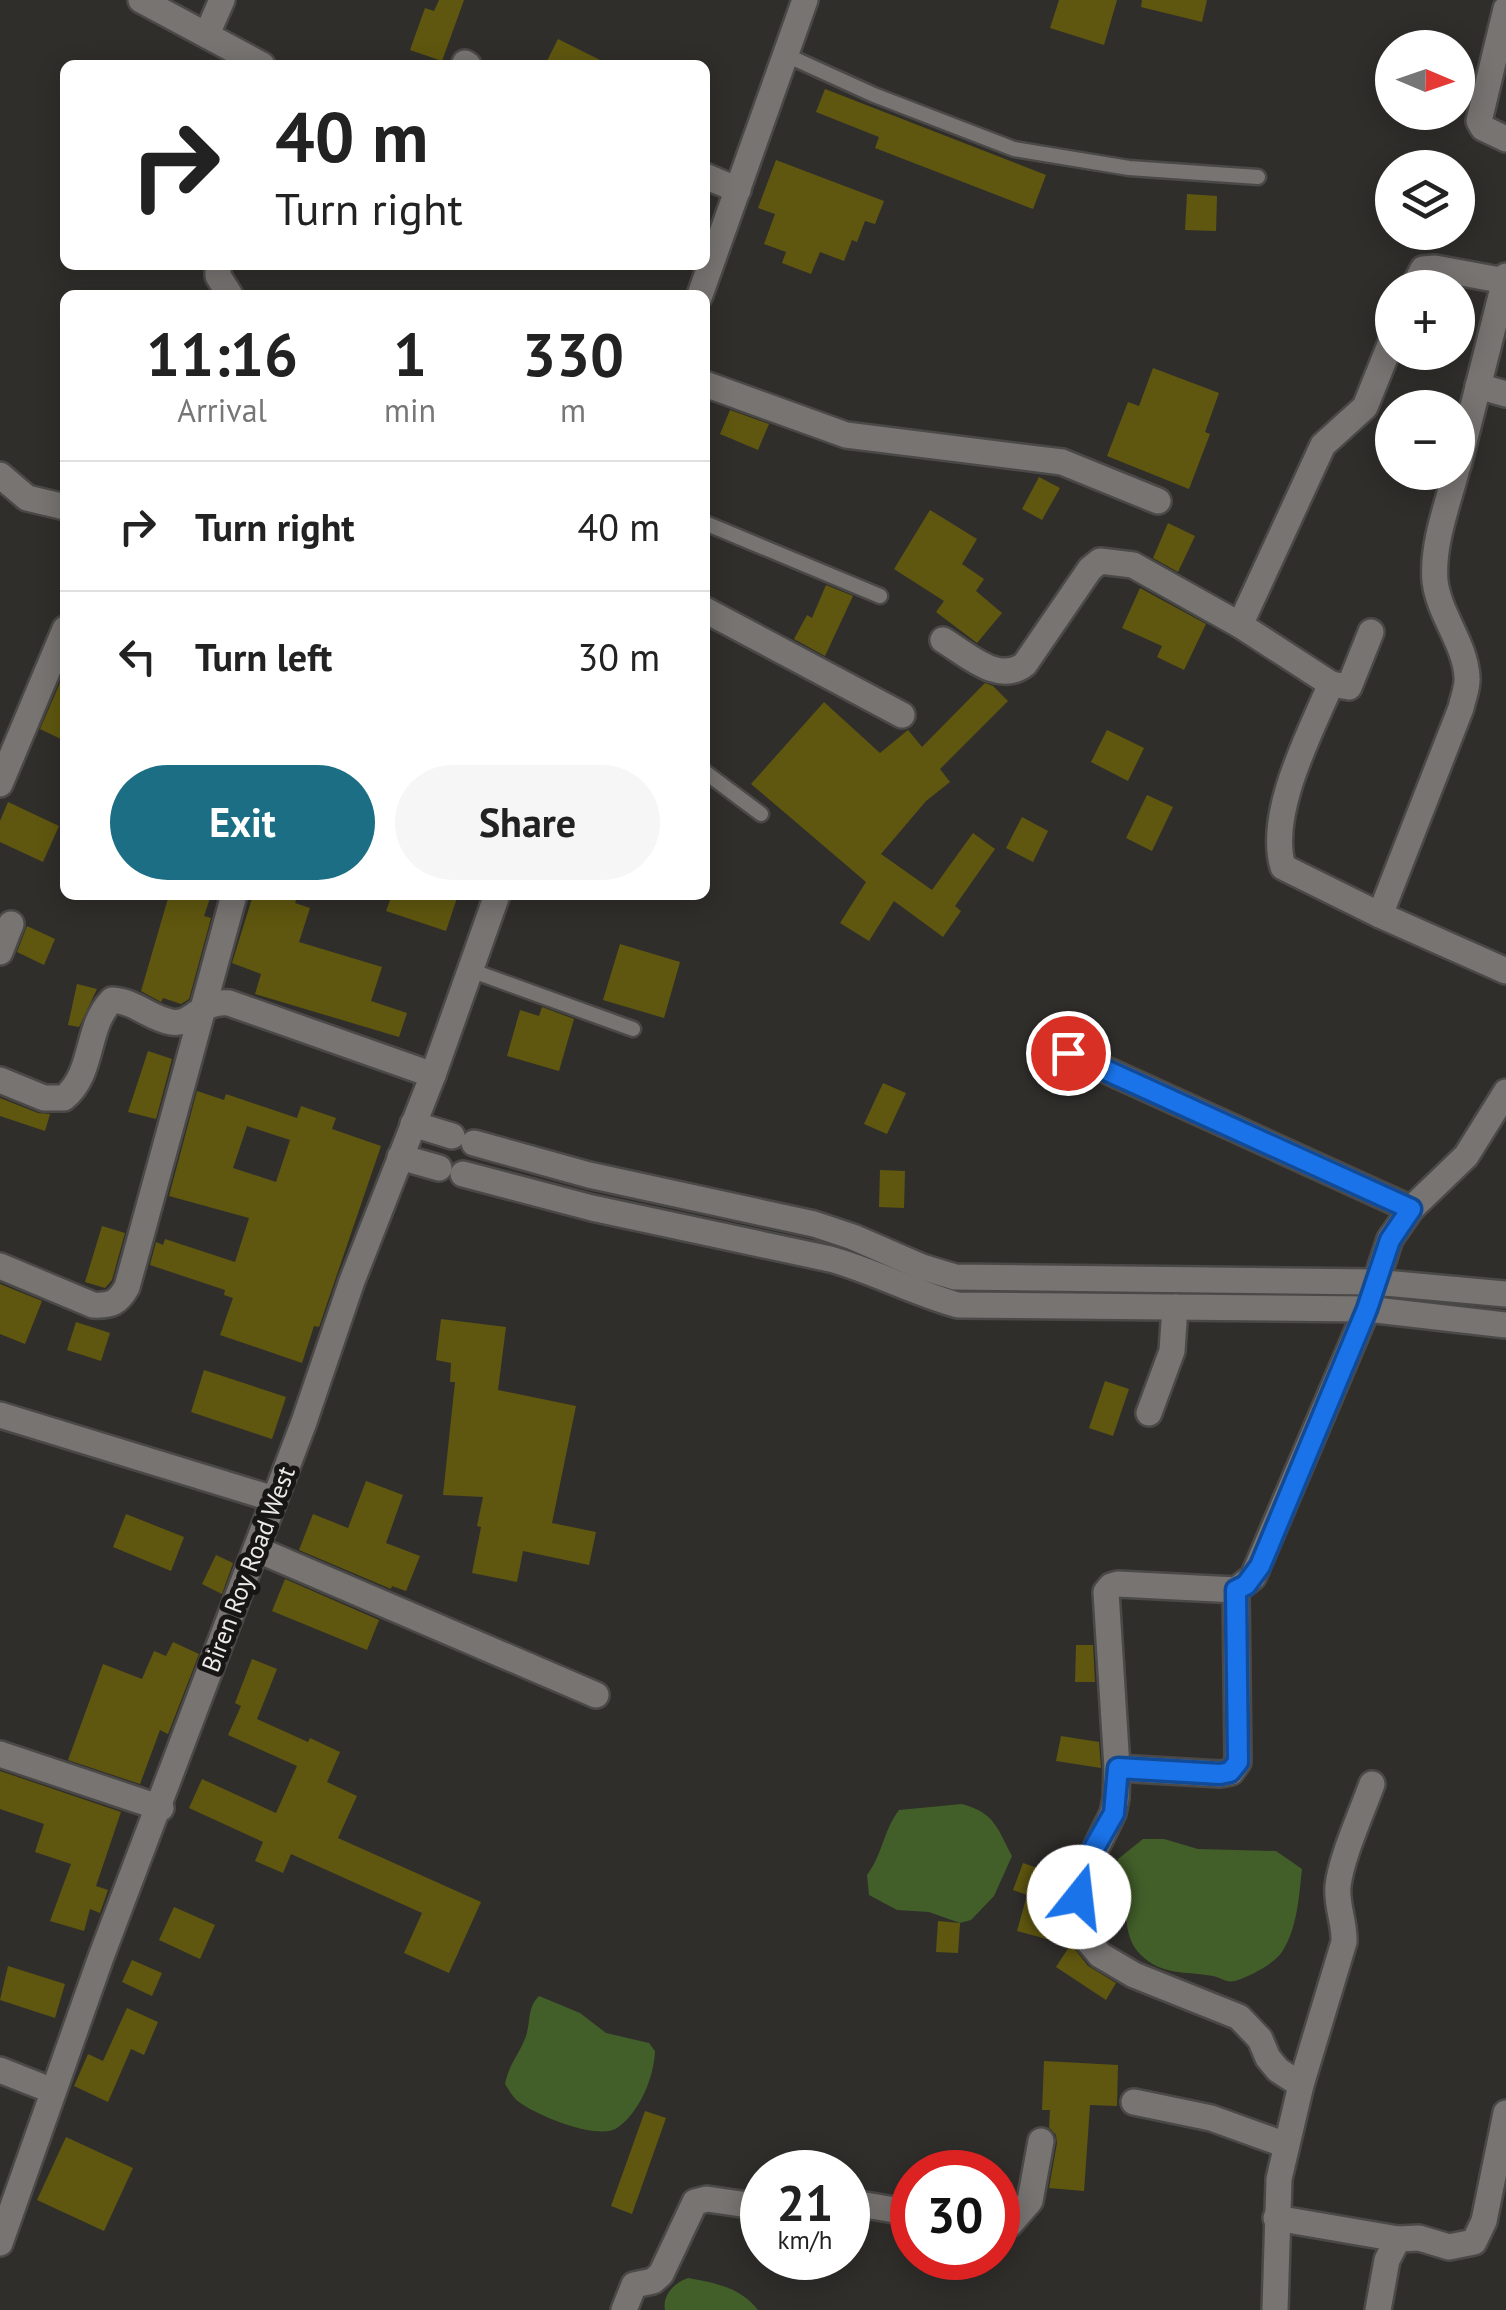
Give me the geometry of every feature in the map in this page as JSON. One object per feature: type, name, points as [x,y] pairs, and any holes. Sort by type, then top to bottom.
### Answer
[{"type":"street","points":[[141,0],[253,60]]},
{"type":"street","points":[[207,34],[222,0]]},
{"type":"street","points":[[710,267],[805,0]]},
{"type":"street","points":[[1506,9],[1480,121],[1483,128],[1506,138]]},
{"type":"street","points":[[710,178],[738,190]]},
{"type":"street","points":[[1422,270],[1448,270]]},
{"type":"street","points":[[1475,274],[1505,279],[1475,398]]},
{"type":"street","points":[[1240,625],[1323,445],[1366,406],[1380,370]]},
{"type":"street","points":[[710,386],[846,436],[1062,462],[1158,500]]},
{"type":"street","points":[[1478,386],[1506,394]]},
{"type":"street","points":[[0,475],[27,498],[60,507]]},
{"type":"street","points":[[1380,915],[1468,679],[1461,651],[1440,609],[1435,578],[1437,548],[1452,490]]},
{"type":"street","points":[[944,640],[992,669],[1004,674],[1014,672],[1025,664],[1090,569],[1100,561],[1112,560],[1133,565],[1240,625],[1331,684],[1350,687],[1370,632]]},
{"type":"street","points":[[710,613],[902,715]]},
{"type":"street","points":[[0,784],[60,641]]},
{"type":"street","points":[[1331,684],[1292,774],[1280,856],[1283,868],[1506,971]]},
{"type":"street","points":[[0,1266],[92,1305],[108,1306],[119,1300],[128,1287],[233,900]]},
{"type":"street","name":"Biren Roy Road West","points":[[0,2243],[52,2091],[495,900]]},
{"type":"street","points":[[0,952],[12,924]]},
{"type":"street","points":[[0,1080],[44,1098],[64,1098],[79,1086],[102,1010],[112,1000],[126,1000],[172,1022],[188,1021],[202,1007],[215,1002],[229,1003],[432,1075]]},
{"type":"street","points":[[1068,1053],[1411,1209]]},
{"type":"street","points":[[1302,2085],[1278,2070],[1260,2039],[1239,2017],[1134,1975],[1100,1956],[1085,1937],[1080,1916],[1083,1875],[1114,1813],[1118,1768],[1106,1592],[1118,1584],[1236,1590],[1246,1585],[1260,1566],[1367,1309],[1390,1240],[1411,1209],[1466,1156],[1506,1092]]},
{"type":"street","points":[[413,1124],[590,1175],[814,1224],[955,1277],[1374,1282],[1506,1294]]},
{"type":"street","points":[[400,1157],[592,1208],[830,1259],[958,1305],[1367,1309],[1506,1324]]},
{"type":"street","points":[[1149,1413],[1172,1350],[1175,1307]]},
{"type":"street","points":[[0,1415],[274,1499]]},
{"type":"street","points":[[256,1549],[596,1695]]},
{"type":"street","points":[[1118,1768],[1220,1774],[1230,1772],[1238,1762],[1236,1590]]},
{"type":"street","points":[[0,1754],[160,1808]]},
{"type":"street","points":[[1275,2310],[1276,2218],[1286,2146],[1344,1942],[1345,1922],[1338,1902],[1338,1884],[1372,1784]]},
{"type":"street","points":[[0,2070],[52,2091]]},
{"type":"street","points":[[1134,2102],[1211,2118],[1286,2146]]},
{"type":"street","points":[[1276,2218],[1398,2240],[1419,2238],[1449,2247],[1474,2242],[1484,2221],[1506,2113]]},
{"type":"street","points":[[1020,2212],[1030,2201],[1040,2141]]},
{"type":"street","points":[[624,2310],[634,2284],[661,2274],[695,2202],[740,2204]]},
{"type":"street","points":[[1378,2310],[1387,2260],[1398,2240]]},
{"type":"lane","points":[[786,55],[874,95],[1014,149],[1129,168],[1258,177]]},
{"type":"lane","points":[[710,525],[880,596]]},
{"type":"lane","points":[[710,776],[761,814]]},
{"type":"lane","points":[[470,970],[633,1030]]},
{"type":"shaded area","points":[[962,1804],[988,1817],[1012,1856],[994,1896],[971,1920],[960,1923],[929,1912],[897,1910],[869,1895],[867,1875],[899,1810]]},
{"type":"shaded area","points":[[1143,1839],[1164,1839],[1198,1849],[1276,1851],[1302,1869],[1294,1923],[1278,1957],[1232,1981],[1165,1969],[1148,1961],[1130,1937],[1118,1874],[1118,1859]]},
{"type":"shaded area","points":[[539,1996],[580,2013],[606,2033],[649,2043],[655,2051],[644,2093],[617,2128],[596,2131],[552,2119],[519,2102],[505,2084]]},
{"type":"shaded area","points":[[688,2278],[735,2291],[758,2310],[665,2310],[670,2290]]},
{"type":"building","points":[[439,0],[464,0],[442,60],[410,50],[425,8],[434,11]]},
{"type":"building","points":[[1059,0],[1117,0],[1104,45],[1050,28]]},
{"type":"building","points":[[1142,0],[1207,0],[1202,22],[1141,7]]},
{"type":"building","points":[[558,39],[600,60],[548,60]]},
{"type":"building","points":[[825,89],[1046,175],[1033,209],[875,148],[879,137],[816,112]]},
{"type":"building","points":[[776,160],[884,201],[875,224],[865,221],[844,261],[820,252],[811,274],[782,263],[786,252],[764,244],[775,214],[758,208]]},
{"type":"building","points":[[1187,194],[1217,196],[1216,231],[1185,230]]},
{"type":"building","points":[[1153,368],[1219,393],[1205,432],[1210,434],[1189,489],[1107,456],[1128,402],[1139,406]]},
{"type":"building","points":[[730,410],[769,424],[758,450],[720,434]]},
{"type":"building","points":[[1039,477],[1060,488],[1042,520],[1022,509]]},
{"type":"building","points":[[930,510],[977,539],[962,564],[984,579],[976,591],[1002,613],[977,643],[936,612],[944,601],[894,569]]},
{"type":"building","points":[[1168,523],[1195,536],[1178,572],[1153,558]]},
{"type":"building","points":[[826,585],[853,596],[825,656],[794,639],[807,615],[812,618]]},
{"type":"building","points":[[1140,588],[1206,624],[1184,670],[1157,657],[1162,646],[1122,628]]},
{"type":"building","points":[[60,683],[60,739],[40,729]]},
{"type":"building","points":[[985,683],[1008,701],[940,769],[950,782],[926,801],[881,854],[932,890],[973,833],[995,849],[955,906],[961,911],[943,937],[894,901],[869,941],[840,923],[866,882],[751,784],[824,702],[880,753],[908,730],[922,747]]},
{"type":"building","points":[[1107,730],[1144,748],[1128,781],[1091,762]]},
{"type":"building","points":[[1147,795],[1173,807],[1152,851],[1126,838]]},
{"type":"building","points":[[8,802],[59,826],[43,862],[0,842],[0,821]]},
{"type":"building","points":[[1022,817],[1048,831],[1033,862],[1006,848]]},
{"type":"building","points":[[168,900],[209,900],[204,916],[211,918],[189,999],[181,1004],[163,998],[161,1002],[141,991]]},
{"type":"building","points":[[251,900],[296,900],[295,903],[310,908],[299,942],[382,967],[371,1001],[407,1013],[399,1037],[255,994],[261,974],[232,963]]},
{"type":"building","points":[[390,900],[456,900],[446,931],[386,911]]},
{"type":"building","points":[[27,926],[55,939],[44,965],[17,952]]},
{"type":"building","points":[[620,944],[680,962],[664,1018],[603,1000]]},
{"type":"building","points":[[77,984],[97,989],[79,1027],[68,1025]]},
{"type":"building","points":[[542,1007],[574,1019],[559,1071],[507,1056],[520,1010],[539,1016]]},
{"type":"building","points":[[148,1051],[172,1059],[156,1119],[128,1112]]},
{"type":"building","points":[[883,1083],[906,1093],[887,1134],[864,1124]]},
{"type":"building","points":[[197,1091],[224,1100],[226,1094],[297,1118],[301,1106],[336,1118],[332,1129],[381,1146],[319,1327],[314,1326],[302,1363],[220,1335],[233,1298],[224,1295],[225,1290],[150,1265],[156,1242],[163,1245],[165,1239],[235,1262],[249,1218],[169,1196]],"holes":[[[247,1126],[290,1140],[276,1182],[233,1168]]]},
{"type":"building","points":[[0,1098],[50,1114],[45,1131],[0,1116]]},
{"type":"building","points":[[880,1170],[905,1171],[904,1208],[879,1207]]},
{"type":"building","points":[[102,1226],[125,1233],[112,1280],[105,1288],[85,1282]]},
{"type":"building","points":[[0,1284],[42,1301],[25,1344],[0,1334]]},
{"type":"building","points":[[441,1319],[506,1327],[498,1390],[576,1406],[552,1523],[596,1532],[589,1565],[523,1551],[517,1582],[472,1573],[483,1497],[443,1495],[455,1382],[450,1382],[451,1363],[436,1360]]},
{"type":"building","points":[[76,1322],[110,1333],[101,1361],[67,1350]]},
{"type":"building","points":[[204,1370],[286,1397],[272,1439],[191,1412]]},
{"type":"building","points":[[1105,1381],[1129,1389],[1113,1436],[1089,1428]]},
{"type":"building","points":[[366,1481],[403,1495],[386,1543],[420,1556],[406,1591],[392,1586],[391,1589],[299,1550],[313,1514],[348,1528]]},
{"type":"building","points":[[126,1514],[184,1537],[171,1571],[113,1547]]},
{"type":"building","points":[[216,1555],[233,1563],[222,1594],[202,1584]]},
{"type":"building","points":[[285,1579],[379,1620],[367,1650],[272,1611]]},
{"type":"building","points":[[173,1642],[199,1654],[168,1734],[160,1730],[140,1784],[68,1760],[103,1664],[142,1679],[154,1651],[166,1656]]},
{"type":"building","points":[[1076,1645],[1093,1645],[1095,1682],[1075,1682]]},
{"type":"building","points":[[252,1659],[277,1669],[257,1719],[340,1752],[327,1782],[357,1796],[338,1838],[481,1902],[449,1973],[404,1953],[422,1913],[291,1854],[283,1873],[255,1861],[263,1842],[189,1808],[202,1779],[276,1813],[297,1766],[228,1735],[241,1706],[235,1703]]},
{"type":"building","points":[[1061,1736],[1099,1742],[1101,1768],[1056,1761]]},
{"type":"building","points":[[0,1771],[121,1812],[96,1886],[108,1890],[100,1913],[90,1909],[84,1931],[50,1921],[71,1864],[35,1852],[44,1824],[0,1809]]},
{"type":"building","points":[[1023,1863],[1066,1878],[1058,1942],[1017,1931],[1027,1895],[1013,1890]]},
{"type":"building","points":[[174,1907],[215,1925],[200,1959],[159,1940]]},
{"type":"building","points":[[938,1921],[960,1923],[958,1953],[936,1952]]},
{"type":"building","points":[[1071,1944],[1088,1966],[1116,1983],[1106,2000],[1056,1967]]},
{"type":"building","points":[[132,1960],[162,1973],[152,1996],[122,1982]]},
{"type":"building","points":[[8,1966],[65,1984],[55,2018],[0,2000]]},
{"type":"building","points":[[127,2008],[158,2022],[144,2055],[131,2049],[108,2102],[74,2086],[88,2054],[103,2061]]},
{"type":"building","points":[[1044,2061],[1118,2065],[1117,2106],[1090,2105],[1084,2191],[1049,2188],[1057,2143],[1049,2127],[1050,2110],[1042,2110]]},
{"type":"building","points":[[645,2111],[666,2118],[632,2214],[611,2206]]},
{"type":"building","points":[[66,2137],[133,2168],[104,2231],[37,2200]]},
{"type":"route","points":[[1068,1053],[1411,1209],[1390,1240],[1367,1309],[1260,1566],[1246,1585],[1236,1590],[1238,1762],[1230,1772],[1220,1774],[1118,1768],[1114,1813],[1089,1857],[1079,1897]]}]
